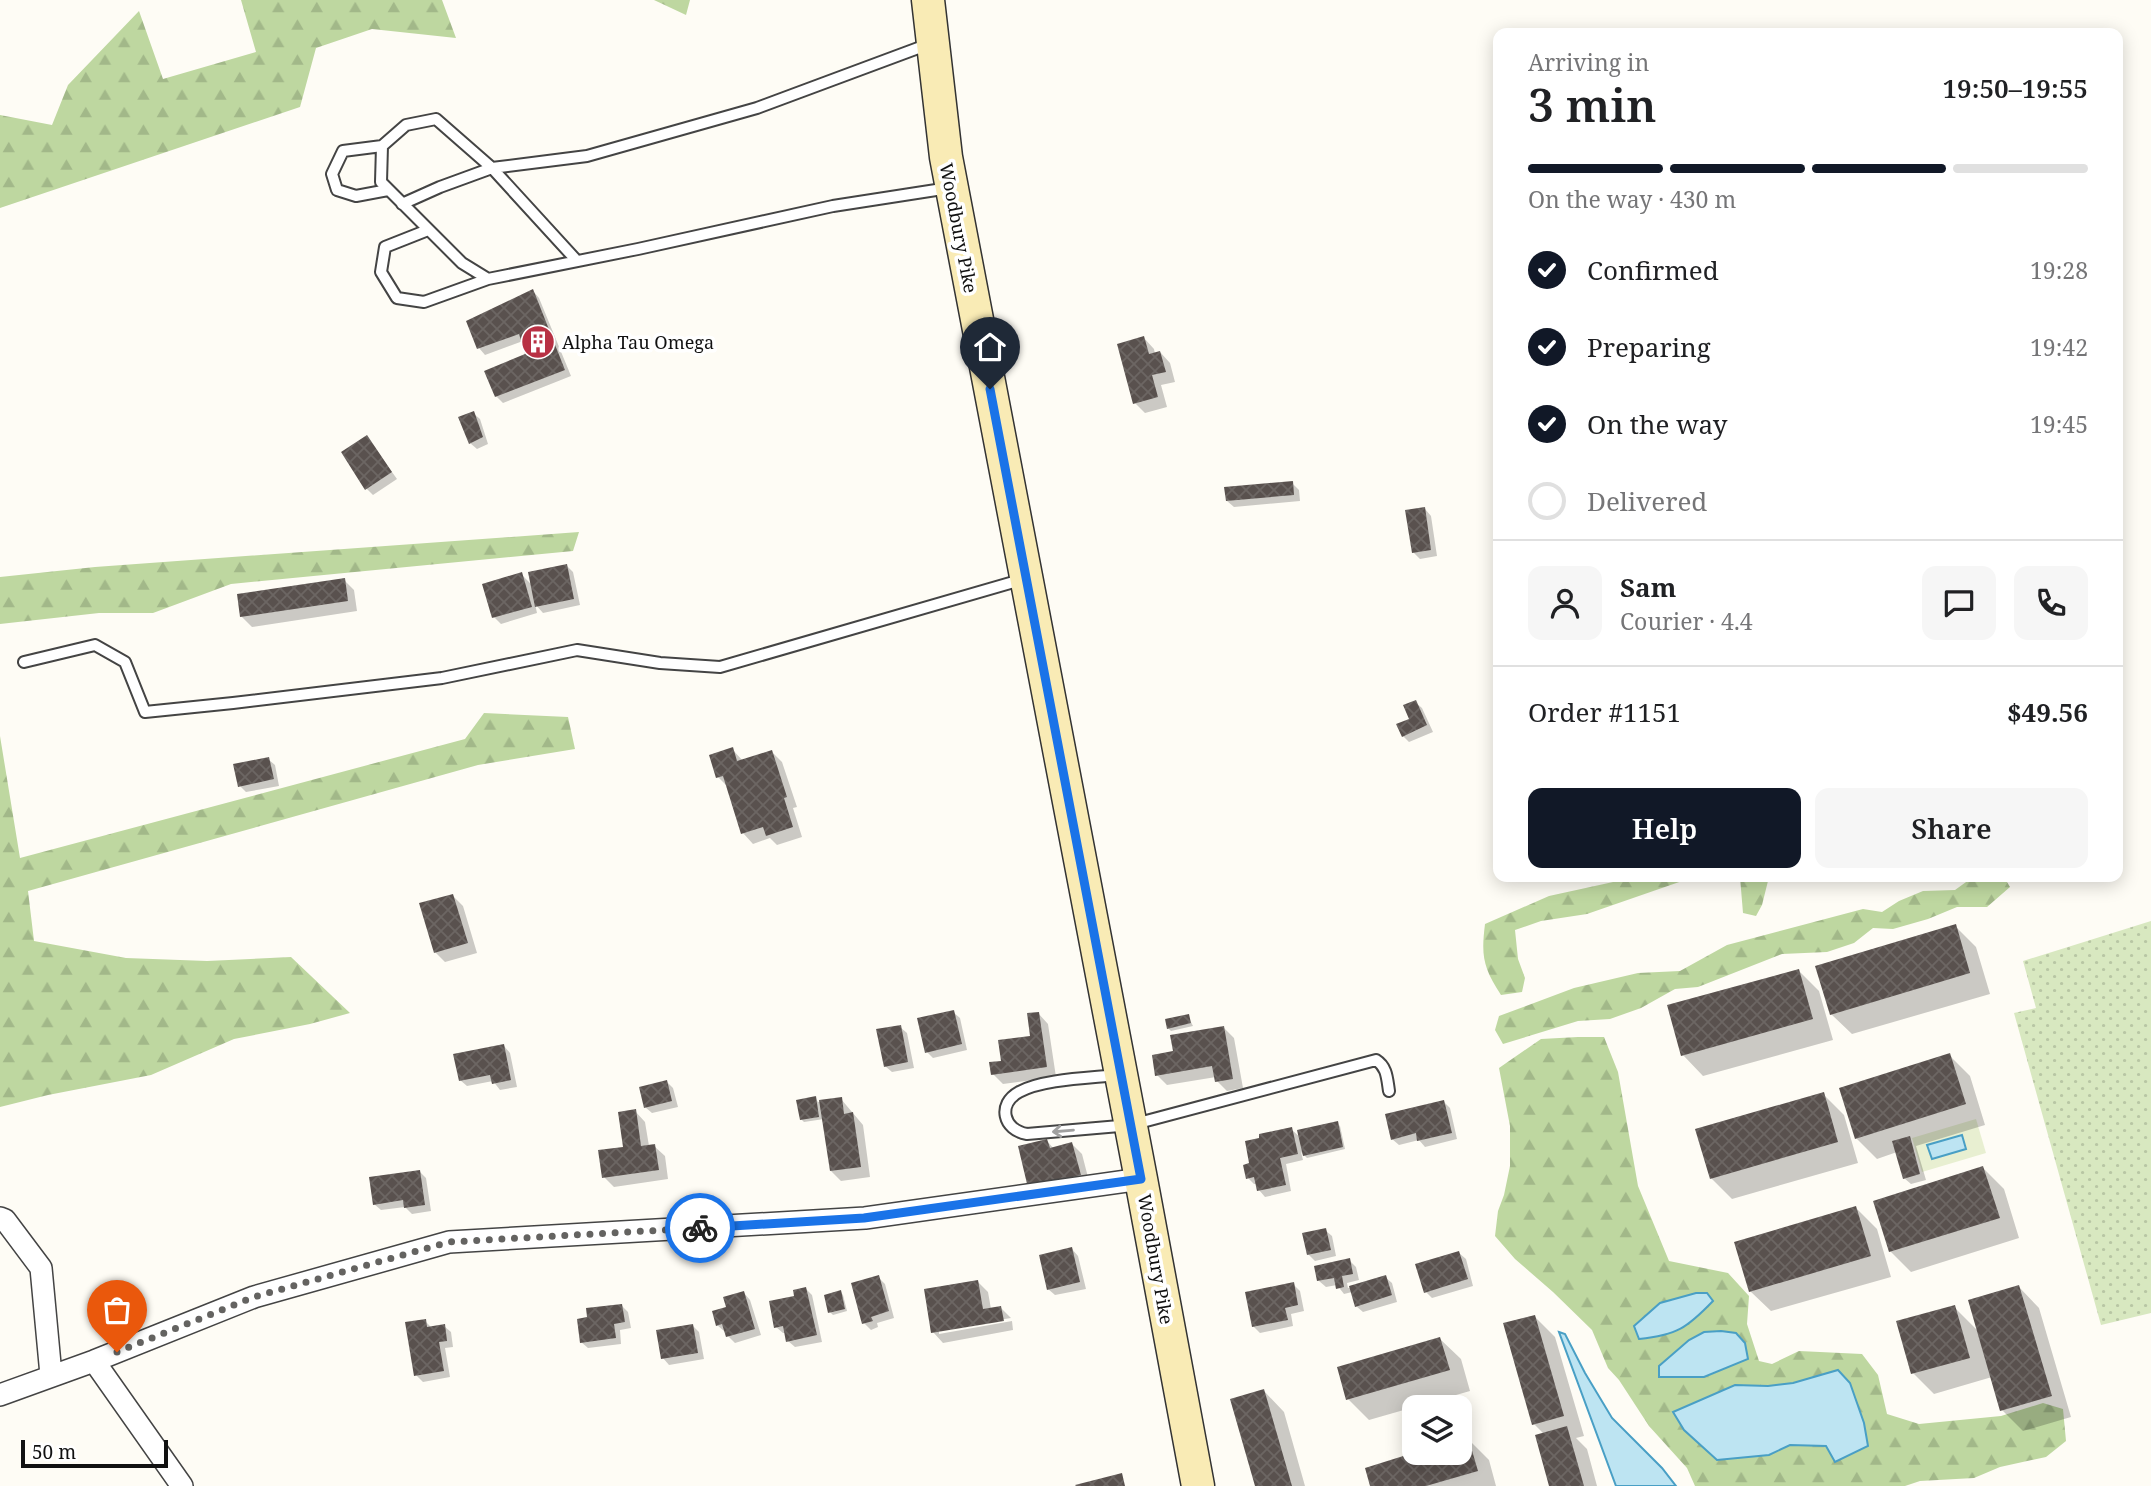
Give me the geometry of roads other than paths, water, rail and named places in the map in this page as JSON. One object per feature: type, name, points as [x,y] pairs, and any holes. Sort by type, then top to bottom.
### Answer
[{"type":"street","name":"Woodbury Pike","points":[[928,0],[951,187],[1198,1486]]},
{"type":"street","points":[[0,1395],[94,1361],[254,1297],[449,1242],[864,1218],[1141,1179]]},
{"type":"street","points":[[0,1218],[5,1220],[40,1268],[51,1375]]},
{"type":"street","points":[[94,1361],[182,1486]]},
{"type":"lane","points":[[402,204],[492,167],[587,156],[757,108],[933,42]]},
{"type":"lane","points":[[388,190],[356,196],[337,190],[332,174],[344,151],[382,146],[406,125],[436,119],[492,167],[577,261]]},
{"type":"lane","points":[[382,146],[381,182],[462,263],[488,279]]},
{"type":"lane","points":[[428,230],[385,247],[381,272],[397,298],[424,302],[488,279],[833,206],[951,187]]},
{"type":"lane","points":[[24,662],[95,645],[125,662],[145,712],[442,678],[577,650],[660,663],[720,667],[1026,579]]},
{"type":"lane","points":[[1121,1074],[1042,1084],[1021,1091],[1010,1098],[1005,1107],[1009,1125],[1017,1133],[1027,1134],[1131,1125],[1376,1060],[1382,1063],[1386,1071],[1389,1091]]},
{"type":"water","points":[[1962,1135],[1966,1149],[1932,1159],[1927,1145]]},
{"type":"water","points":[[1696,1293],[1707,1293],[1713,1301],[1696,1318],[1672,1332],[1639,1339],[1634,1326],[1660,1303]]},
{"type":"water","points":[[1559,1332],[1565,1334],[1612,1418],[1662,1468],[1676,1486],[1616,1486]]},
{"type":"water","points":[[1704,1332],[1736,1333],[1745,1343],[1748,1359],[1704,1377],[1659,1377],[1659,1366],[1689,1340]]},
{"type":"water","points":[[1838,1370],[1850,1383],[1864,1423],[1868,1446],[1835,1462],[1826,1446],[1790,1445],[1769,1455],[1717,1460],[1684,1430],[1673,1412],[1735,1385],[1768,1386],[1793,1383]]},
{"type":"place","name":"Alpha Tau Omega","points":[[538,342]]}]
